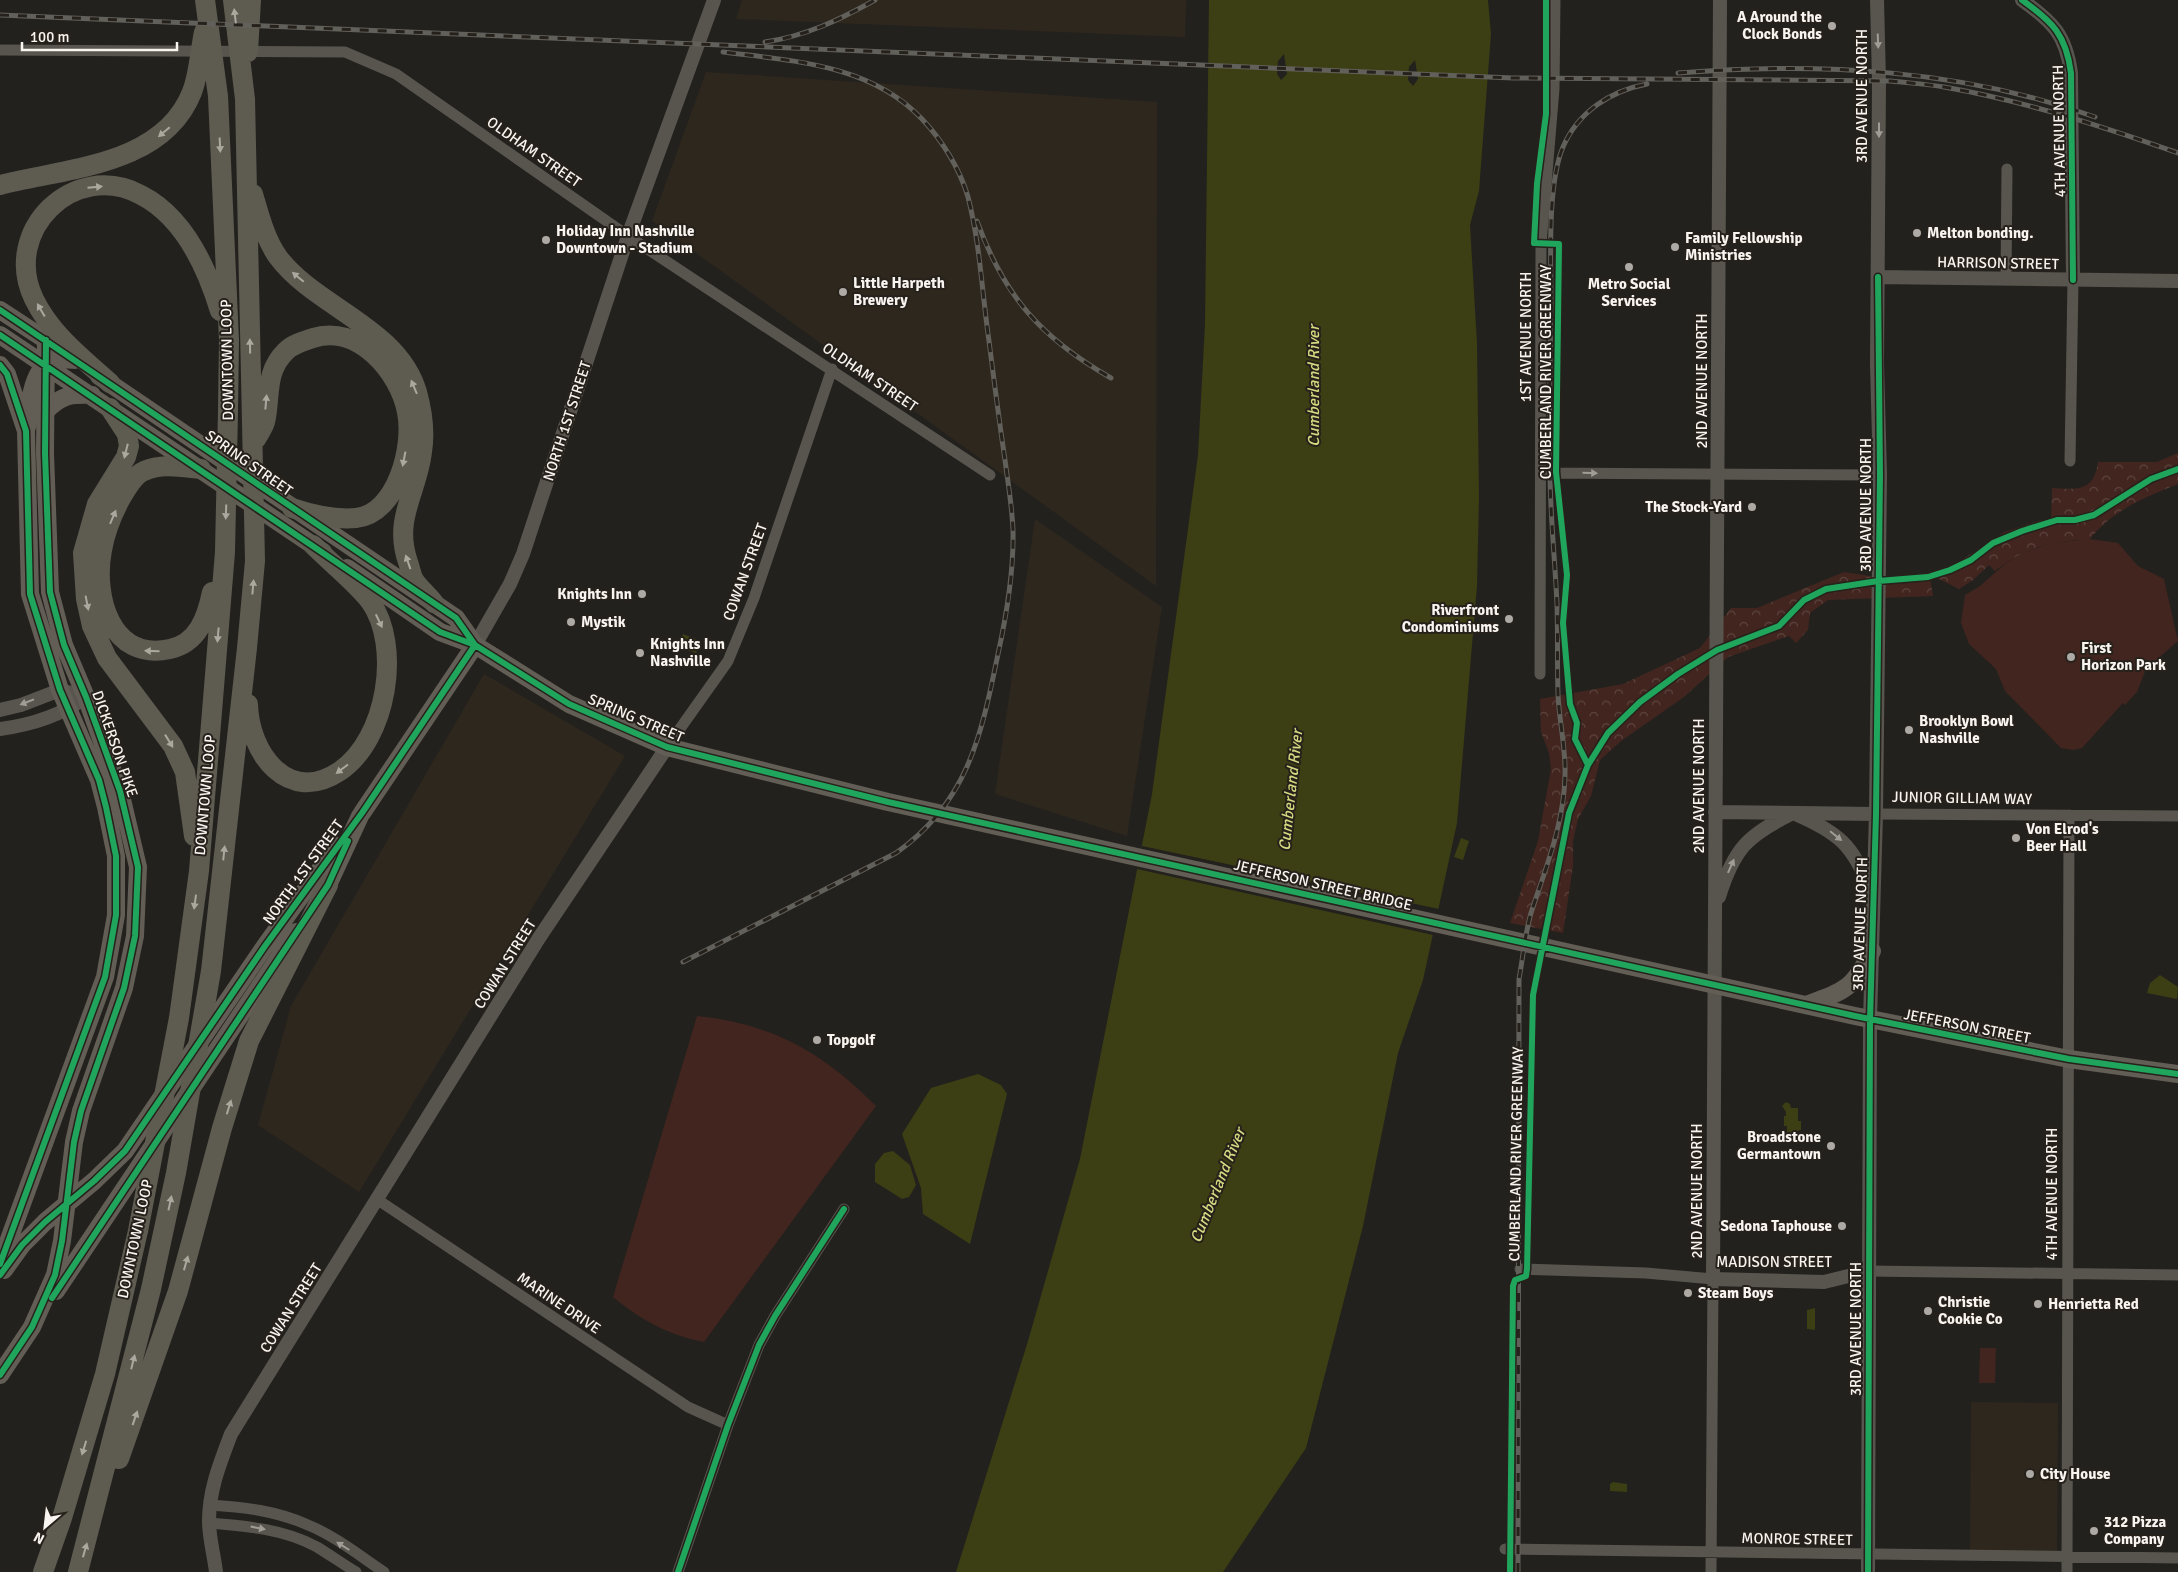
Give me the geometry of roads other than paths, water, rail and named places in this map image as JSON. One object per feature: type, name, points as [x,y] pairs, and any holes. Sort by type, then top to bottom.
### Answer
[{"type":"highway","name":"DOWNTOWN LOOP","points":[[78,1572],[91,1528],[151,1289],[176,1173],[211,971],[247,648],[255,561],[245,99],[233,0]]},
{"type":"highway","points":[[245,99],[251,0]]},
{"type":"highway","name":"DOWNTOWN LOOP","points":[[43,1572],[65,1509],[105,1374],[138,1231],[179,1018],[199,871],[225,546],[229,340],[218,96],[206,8]]},
{"type":"highway","points":[[0,185],[106,162],[131,153],[154,140],[172,124],[192,92],[206,8]]},
{"type":"highway","points":[[246,173],[262,222],[277,256],[296,275],[364,325],[400,359],[417,391],[422,424],[423,451],[402,522],[402,538],[414,579],[434,603]]},
{"type":"highway","points":[[110,383],[52,329],[34,298],[26,273],[27,252],[37,226],[45,213],[61,198],[78,189],[98,185],[122,188],[141,194],[172,219],[204,264],[229,340]]},
{"type":"highway","points":[[252,447],[265,422],[267,387],[278,363],[292,346],[325,334],[345,337],[364,347],[384,364],[407,411],[408,432],[405,461],[397,484],[378,509],[357,518],[319,516],[292,508]]},
{"type":"highway","points":[[110,408],[127,434],[129,446],[126,457],[97,504],[85,545],[83,553],[86,599],[92,626],[107,658],[161,727],[173,746],[185,772],[199,871]]},
{"type":"highway","points":[[200,469],[166,465],[143,471],[126,490],[117,506],[101,551],[101,576],[107,616],[124,641],[140,650],[155,652],[173,649],[190,639],[201,628],[208,611],[225,546]]},
{"type":"highway","points":[[247,648],[248,715],[255,740],[265,760],[278,774],[310,782],[328,778],[342,770],[366,742],[376,720],[388,666],[385,635],[370,602],[313,545]]},
{"type":"highway","points":[[91,1528],[131,1429],[178,1291],[222,1128],[250,1041],[328,885]]},
{"type":"main road","name":"SPRING STREET","points":[[0,310],[456,618],[475,645]]},
{"type":"main road","name":"SPRING STREET","points":[[0,335],[92,395],[440,632],[475,645],[570,704],[667,747],[888,802]]},
{"type":"main road","name":"DICKERSON PIKE","points":[[0,1375],[32,1327],[55,1275],[74,1142],[81,1111],[124,988],[135,936],[138,867],[120,791],[86,697],[64,645],[50,592],[45,453],[46,340]]},
{"type":"main road","points":[[26,431],[30,398],[36,381],[46,364],[56,359],[75,360]]},
{"type":"main road","name":"DICKERSON PIKE","points":[[0,365],[6,374],[26,431],[30,594],[60,690],[99,780],[116,856],[116,915],[105,977],[0,1264]]},
{"type":"main road","points":[[46,411],[60,398],[69,394],[92,395]]},
{"type":"main road","name":"NORTH 1ST STREET","points":[[362,812],[475,645]]},
{"type":"main road","name":"JEFFERSON STREET BRIDGE","points":[[888,802],[1752,993]]},
{"type":"main road","name":"NORTH 1ST STREET","points":[[0,1275],[22,1245],[125,1151],[264,946],[360,816],[328,885],[32,1327]]},
{"type":"main road","points":[[1805,1005],[1847,988],[1861,973],[1872,951]]},
{"type":"main road","name":"JEFFERSON STREET","points":[[1752,993],[1870,1020],[2069,1059],[2178,1074]]},
{"type":"street","name":"NORTH 1ST STREET","points":[[475,645],[510,584],[523,554],[628,236],[714,0]]},
{"type":"street","name":"1ST AVENUE NORTH","points":[[1540,674],[1541,244],[1554,89],[1555,0]]},
{"type":"street","name":"2ND AVENUE NORTH","points":[[1711,1572],[1720,0]]},
{"type":"street","name":"3RD AVENUE NORTH","points":[[1868,1572],[1870,1020],[1876,814],[1880,475],[1877,0]]},
{"type":"street","name":"4TH AVENUE NORTH","points":[[2022,0],[2048,20],[2061,34],[2069,52],[2071,73],[2073,280],[2070,461]]},
{"type":"street","name":"OLDHAM STREET","points":[[0,50],[345,52],[396,74],[628,236],[990,475]]},
{"type":"street","points":[[2006,279],[2007,169]]},
{"type":"street","name":"HARRISON STREET","points":[[1878,277],[2178,280]]},
{"type":"street","name":"COWAN STREET","points":[[216,1572],[209,1523],[210,1505],[215,1476],[230,1434],[540,938],[667,747],[728,660],[754,598],[832,369]]},
{"type":"street","points":[[1541,473],[1880,475]]},
{"type":"street","points":[[0,710],[21,705],[60,690],[86,697]]},
{"type":"street","points":[[0,729],[14,727],[68,710],[86,697]]},
{"type":"street","name":"JUNIOR GILLIAM WAY","points":[[1715,812],[2178,816]]},
{"type":"street","points":[[1715,912],[1733,860],[1745,843],[1771,824],[1793,813],[1817,823],[1834,833],[1847,845],[1859,861],[1874,900]]},
{"type":"street","name":"4TH AVENUE NORTH","points":[[2067,1572],[2069,815]]},
{"type":"street","name":"MARINE DRIVE","points":[[378,1200],[688,1407],[728,1425]]},
{"type":"street","points":[[678,1572],[728,1425],[759,1345],[775,1316],[844,1209]]},
{"type":"street","name":"MADISON STREET","points":[[1520,1269],[1646,1273],[1713,1279],[1824,1282],[1869,1271],[2178,1275]]},
{"type":"street","points":[[210,1505],[263,1511],[310,1525],[384,1572]]},
{"type":"street","points":[[209,1523],[252,1526],[283,1533],[316,1546],[356,1572]]},
{"type":"street","name":"MONROE STREET","points":[[1505,1549],[2178,1558]]},
{"type":"water","name":"Cumberland River","points":[[1209,0],[1488,0],[1491,34],[1479,191],[1470,225],[1477,343],[1479,498],[1477,586],[1457,823],[1423,980],[1398,1053],[1363,1226],[1306,1448],[1223,1572],[956,1572],[1028,1341],[1080,1159],[1152,794],[1198,455],[1205,324]]},
{"type":"water","points":[[683,634],[701,641],[696,653],[678,647]]},
{"type":"water","points":[[1461,838],[1469,841],[1463,860],[1454,857]]},
{"type":"water","points":[[2160,975],[2178,987],[2177,999],[2147,993],[2150,983]]},
{"type":"water","points":[[978,1074],[1001,1085],[1007,1094],[970,1244],[923,1214],[921,1188],[902,1134],[931,1088]]},
{"type":"water","points":[[1786,1102],[1790,1104],[1791,1108],[1798,1108],[1798,1121],[1801,1121],[1801,1130],[1797,1131],[1801,1140],[1798,1144],[1793,1142],[1792,1136],[1787,1136],[1787,1126],[1784,1126],[1786,1112],[1782,1106]]},
{"type":"water","points":[[893,1151],[910,1165],[916,1185],[909,1197],[902,1199],[875,1182],[875,1164],[884,1153]]},
{"type":"water","points":[[1815,1308],[1815,1330],[1807,1329],[1807,1310]]},
{"type":"water","points":[[1613,1482],[1627,1484],[1627,1492],[1610,1491],[1610,1484]]},
{"type":"railway","points":[[765,42],[794,36],[822,26],[875,0]]},
{"type":"railway","points":[[0,15],[1513,78],[1891,81],[1944,87],[2004,99],[2091,124],[2178,153]]},
{"type":"railway","points":[[683,962],[896,853],[920,833],[940,812],[968,765],[985,713],[1001,639],[1012,561],[1013,530],[1011,503],[975,232],[965,186],[950,155],[922,119],[901,101],[879,87],[855,76],[803,63],[723,52]]},
{"type":"railway","points":[[1678,73],[1784,68],[1837,69],[1889,73],[1993,88],[2095,117]]},
{"type":"railway","points":[[1518,1572],[1519,979],[1531,913],[1558,828],[1565,775],[1558,694],[1557,604],[1550,487],[1552,202],[1554,182],[1563,147],[1577,123],[1608,98],[1633,87],[1647,84]]},
{"type":"railway","points":[[977,221],[999,272],[1028,313],[1064,347],[1111,378]]},
{"type":"place","name":"A Around the Clock Bonds","points":[[1832,26]]},
{"type":"place","name":"Melton bonding.","points":[[1917,233]]},
{"type":"place","name":"Holiday Inn Nashville Downtown - Stadium","points":[[546,240]]},
{"type":"place","name":"Family Fellowship Ministries","points":[[1675,247]]},
{"type":"place","name":"Metro Social Services","points":[[1629,267]]},
{"type":"place","name":"Little Harpeth Brewery","points":[[843,292]]},
{"type":"place","name":"The Stock-Yard","points":[[1752,507]]},
{"type":"place","name":"Knights Inn","points":[[642,594]]},
{"type":"place","name":"Riverfront Condominiums","points":[[1509,619]]},
{"type":"place","name":"Mystik","points":[[571,622]]},
{"type":"place","name":"Knights Inn Nashville","points":[[640,653]]},
{"type":"place","name":"First Horizon Park","points":[[2071,657]]},
{"type":"place","name":"Brooklyn Bowl Nashville","points":[[1909,730]]},
{"type":"place","name":"Von Elrod's Beer Hall","points":[[2016,838]]},
{"type":"place","name":"Topgolf","points":[[817,1040]]},
{"type":"place","name":"Broadstone Germantown","points":[[1831,1146]]},
{"type":"place","name":"Sedona Taphouse","points":[[1842,1226]]},
{"type":"place","name":"Steam Boys","points":[[1688,1293]]},
{"type":"place","name":"Henrietta Red","points":[[2038,1304]]},
{"type":"place","name":"Christie Cookie Co","points":[[1928,1311]]},
{"type":"place","name":"City House","points":[[2030,1474]]},
{"type":"place","name":"312 Pizza Company","points":[[2094,1531]]}]
